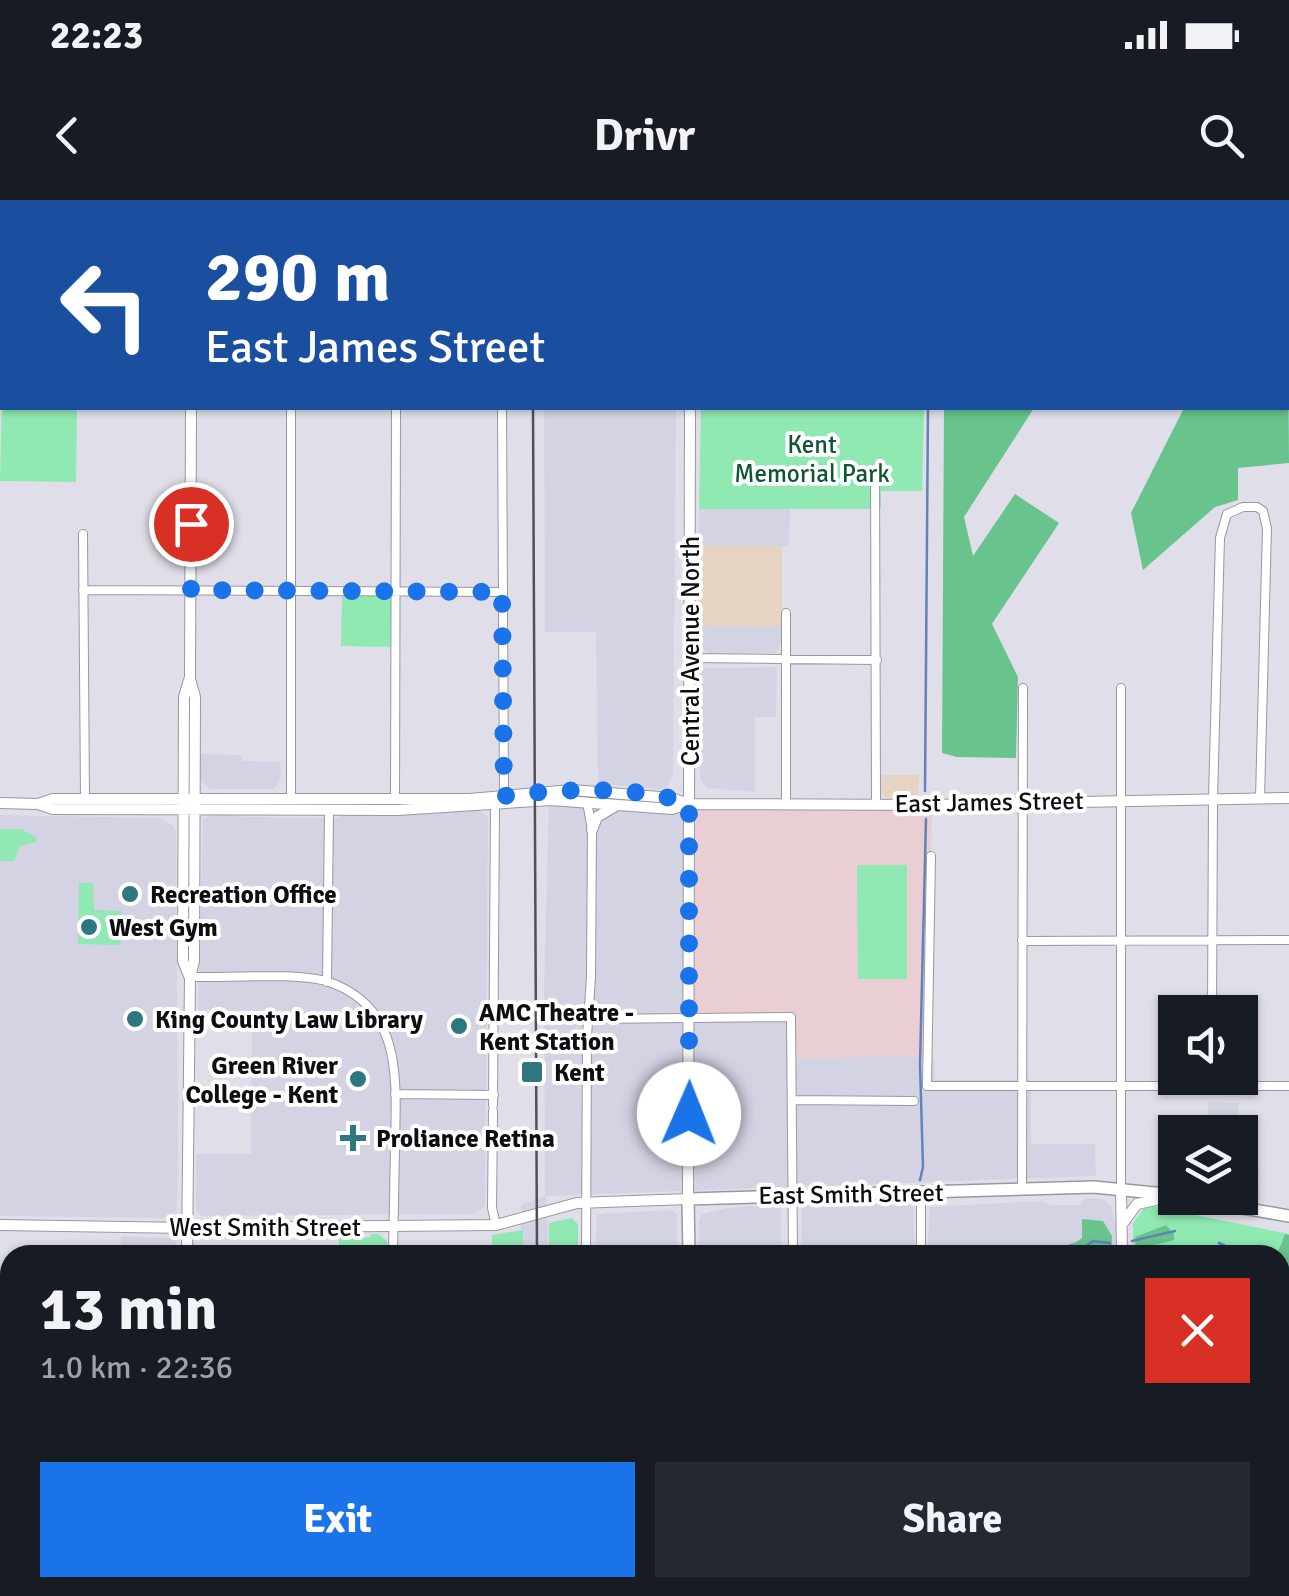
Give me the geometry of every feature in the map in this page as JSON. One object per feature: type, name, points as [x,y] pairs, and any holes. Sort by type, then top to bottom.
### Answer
[{"type":"main road","points":[[186,1245],[190,977],[183,961],[195,697],[190,679],[191,410]]},
{"type":"main road","name":"Central Avenue North","points":[[688,1245],[690,410]]},
{"type":"main road","name":"East James Street","points":[[500,800],[572,790],[672,798],[689,804]]},
{"type":"main road","name":"East James Street","points":[[500,800],[672,809],[689,804],[1289,798]]},
{"type":"main road","points":[[38,804],[53,799],[85,799],[329,810],[500,800]]},
{"type":"main road","points":[[0,803],[38,804],[53,809],[292,799],[500,800]]},
{"type":"main road","points":[[329,810],[334,805],[364,805],[372,800]]},
{"type":"main road","points":[[592,830],[600,814],[619,805]]},
{"type":"main road","points":[[1122,1188],[1122,1245]]},
{"type":"main road","name":"East Smith Street","points":[[528,1217],[586,1202],[1122,1188],[1158,1193]]},
{"type":"main road","points":[[1122,1224],[1137,1204],[1158,1200]]},
{"type":"main road","points":[[1258,1211],[1289,1216]]},
{"type":"main road","name":"West Smith Street","points":[[0,1225],[187,1228],[496,1224],[528,1217]]},
{"type":"street","points":[[292,410],[292,799]]},
{"type":"street","points":[[395,800],[396,410]]},
{"type":"street","points":[[496,1224],[492,1208],[502,410]]},
{"type":"street","points":[[875,470],[876,804]]},
{"type":"street","points":[[1212,995],[1221,530],[1224,519],[1235,509],[1252,506],[1263,511],[1268,528],[1260,798]]},
{"type":"street","points":[[83,534],[85,799]]},
{"type":"street","points":[[83,590],[502,592]]},
{"type":"street","points":[[786,614],[786,804]]},
{"type":"street","points":[[690,658],[877,660]]},
{"type":"street","points":[[1022,1190],[1023,688]]},
{"type":"street","points":[[1122,688],[1122,1188]]},
{"type":"street","points":[[586,1245],[588,1019],[592,976],[592,830],[588,802]]},
{"type":"street","points":[[327,982],[329,810]]},
{"type":"street","points":[[931,856],[928,1086],[1158,1085]]},
{"type":"street","points":[[1022,941],[1289,940]]},
{"type":"street","points":[[190,977],[308,978],[327,982],[352,993],[382,1026],[392,1053],[396,1094],[393,1245]]},
{"type":"street","points":[[588,1019],[792,1017],[793,1245]]},
{"type":"street","points":[[1258,1084],[1289,1086]]},
{"type":"street","points":[[396,1094],[493,1104]]},
{"type":"street","points":[[792,1100],[914,1101]]},
{"type":"street","points":[[921,1245],[922,1194]]},
{"type":"shaded area","points":[[544,410],[676,410],[673,773],[668,786],[661,789],[598,784],[596,632],[545,632]]},
{"type":"shaded area","points":[[699,509],[790,509],[789,546],[699,546]]},
{"type":"shaded area","points":[[699,546],[782,546],[782,627],[699,626]]},
{"type":"shaded area","points":[[699,626],[782,627],[781,644],[776,653],[708,653],[699,645]]},
{"type":"shaded area","points":[[777,667],[776,717],[755,717],[755,792],[707,788],[700,779],[699,674],[705,668]]},
{"type":"shaded area","points":[[200,754],[242,755],[242,761],[280,762],[281,779],[274,789],[210,789],[200,780]]},
{"type":"shaded area","points":[[882,775],[919,775],[918,800],[890,800],[884,796]]},
{"type":"shaded area","points":[[549,798],[689,804],[791,1017],[793,1058],[927,1056],[934,1059],[935,1080],[1031,1080],[1031,1144],[1095,1144],[1096,1176],[546,1196],[548,1245],[521,1245],[521,1205],[545,1196],[544,992]]},
{"type":"shaded area","points":[[689,804],[932,805],[927,1056],[792,1058],[791,1017],[690,1018]]},
{"type":"shaded area","points":[[478,809],[488,817],[485,1206],[475,1214],[201,1216],[196,1210],[196,1154],[251,1154],[252,1011],[198,1010],[203,819],[219,813],[339,818],[342,814]]},
{"type":"shaded area","points":[[0,815],[159,818],[176,832],[177,1211],[169,1218],[0,1216]]},
{"type":"shaded area","points":[[1208,1102],[1238,1103],[1238,1115],[1208,1115]]},
{"type":"shaded area","points":[[1085,1198],[1103,1199],[1111,1205],[1116,1227],[1114,1245],[928,1245],[930,1207],[1041,1201],[1079,1205]]},
{"type":"shaded area","points":[[802,1204],[913,1206],[915,1245],[801,1245]]},
{"type":"shaded area","points":[[781,1207],[781,1245],[699,1245],[702,1214],[727,1208]]},
{"type":"shaded area","points":[[671,1210],[677,1215],[677,1245],[595,1245],[597,1214]]},
{"type":"shaded area","points":[[121,1236],[171,1238],[176,1245],[121,1245]]},
{"type":"green space","points":[[2,410],[77,410],[76,482],[0,481]]},
{"type":"green space","name":"Kent Memorial Park","points":[[701,410],[924,410],[922,491],[881,491],[881,509],[699,509]]},
{"type":"green space","points":[[944,410],[1033,410],[964,517],[973,556],[1015,494],[1059,523],[992,624],[1018,677],[1016,758],[942,753]]},
{"type":"green space","points":[[1183,410],[1289,410],[1289,463],[1238,468],[1238,500],[1215,507],[1143,570],[1131,513]]},
{"type":"green space","points":[[342,591],[395,592],[395,647],[341,646]]},
{"type":"green space","points":[[0,829],[21,829],[36,837],[37,842],[20,846],[14,861],[0,861]]},
{"type":"green space","points":[[857,865],[907,865],[907,979],[858,979]]},
{"type":"green space","points":[[79,883],[93,883],[94,910],[121,911],[120,945],[78,944]]},
{"type":"green space","points":[[1146,1205],[1158,1207],[1158,1215],[1195,1215],[1289,1234],[1289,1245],[1133,1245],[1133,1223]]},
{"type":"green space","points":[[572,1218],[578,1224],[578,1245],[549,1245],[549,1223]]},
{"type":"green space","points":[[1082,1219],[1103,1221],[1112,1236],[1112,1245],[1066,1245],[1082,1238]]},
{"type":"green space","points":[[1166,1225],[1174,1240],[1136,1245],[1135,1237]]},
{"type":"green space","points":[[523,1230],[523,1245],[492,1245],[492,1235]]},
{"type":"green space","points":[[378,1234],[387,1245],[339,1245],[339,1238]]},
{"type":"green space","points":[[1285,1234],[1289,1235],[1289,1245],[1281,1245]]},
{"type":"waterway","points":[[925,791],[928,410]]},
{"type":"waterway","points":[[920,1180],[926,819]]},
{"type":"waterway","points":[[1132,1241],[1175,1231]]},
{"type":"waterway","points":[[1088,1245],[1093,1241],[1110,1243]]},
{"type":"waterway","points":[[1219,1243],[1223,1245]]},
{"type":"railway","points":[[533,410],[537,1245]]},
{"type":"place","name":"Recreation Office","points":[[130,894]]},
{"type":"place","name":"West Gym","points":[[89,927]]},
{"type":"place","name":"King County Law Library","points":[[135,1019]]},
{"type":"place","name":"AMC Theatre - Kent Station","points":[[459,1026]]},
{"type":"place","name":"Kent","points":[[532,1072]]},
{"type":"place","name":"Green River College - Kent","points":[[358,1079]]},
{"type":"place","name":"Proliance Retina","points":[[353,1138]]},
{"type":"route","points":[[191,524],[191,590],[502,592],[504,796],[572,790],[672,798],[689,804],[689,1114]]}]
